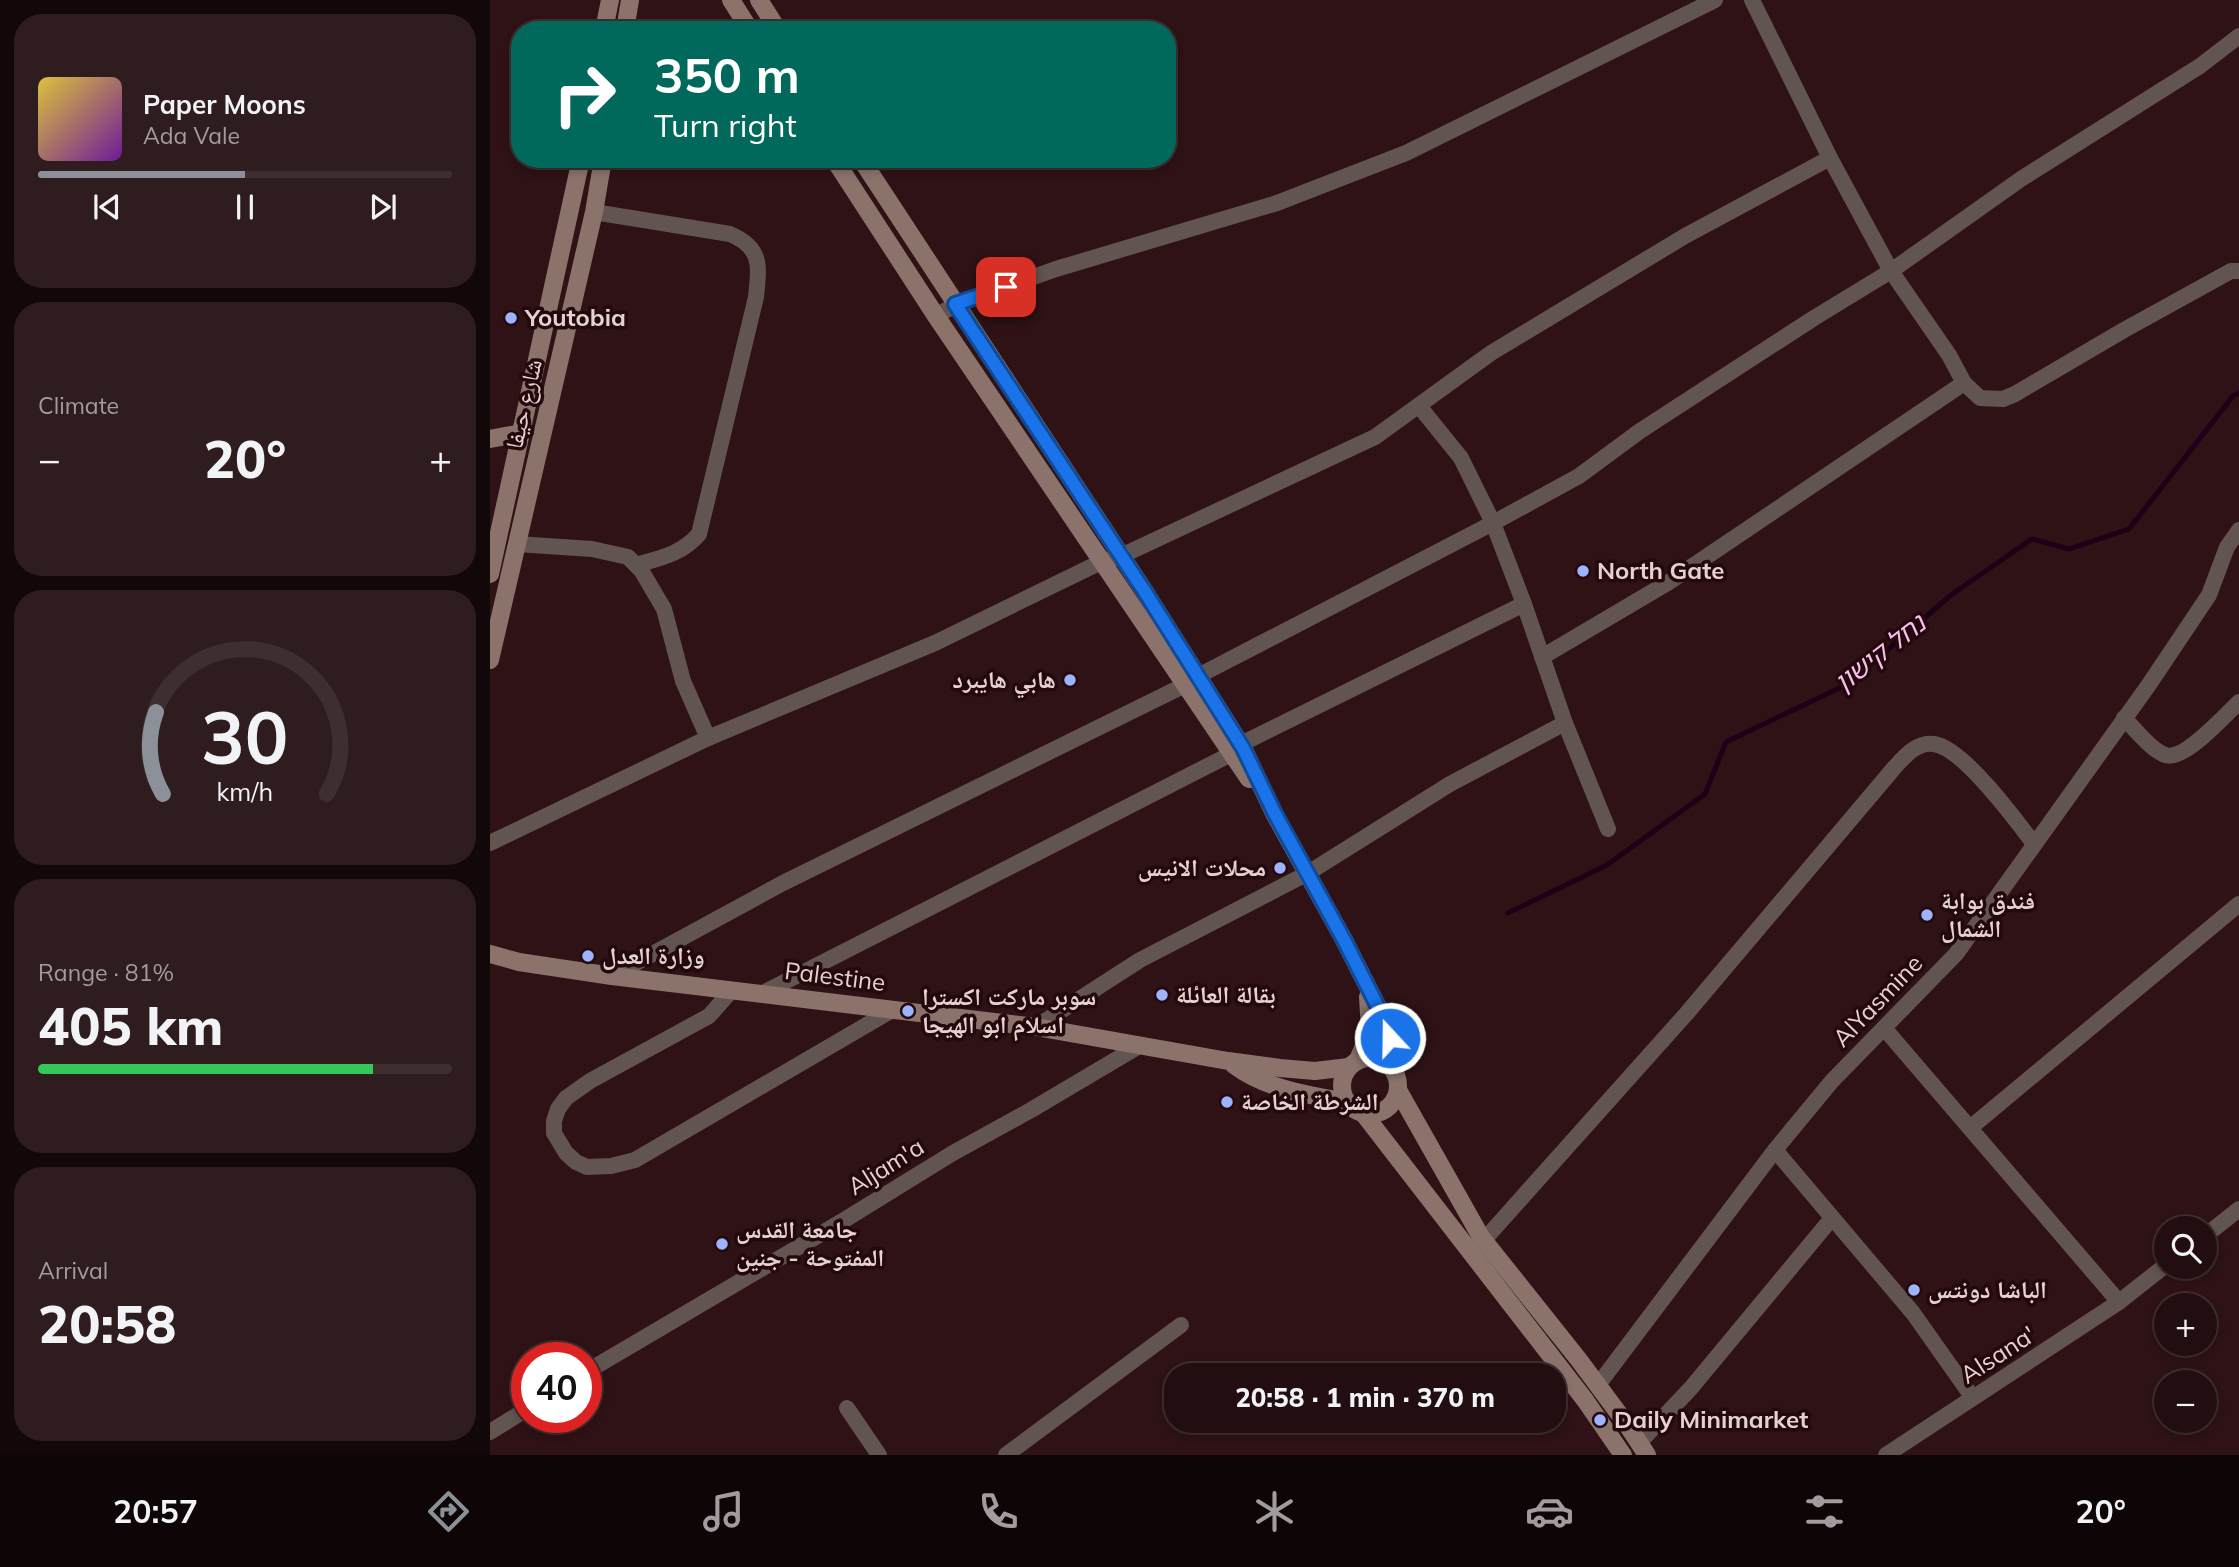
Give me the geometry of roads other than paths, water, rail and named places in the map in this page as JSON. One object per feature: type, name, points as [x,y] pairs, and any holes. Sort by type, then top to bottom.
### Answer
[{"type":"main road","points":[[606,21],[610,0]]},
{"type":"main road","points":[[626,21],[630,0]]},
{"type":"main road","points":[[731,0],[744,21]]},
{"type":"main road","points":[[759,0],[772,21]]},
{"type":"main road","points":[[490,574],[579,168]]},
{"type":"main road","name":"شارع حيفا","points":[[490,660],[594,212],[601,168]]},
{"type":"main road","points":[[840,168],[936,316],[1103,561],[1191,680],[1236,749],[1308,873],[1381,1013],[1390,1038],[1397,1081],[1389,1107],[1381,1112],[1363,1113]]},
{"type":"main road","points":[[867,168],[1121,556],[1191,680]]},
{"type":"main road","points":[[490,439],[522,433]]},
{"type":"main road","points":[[490,954],[519,962]]},
{"type":"main road","points":[[490,965],[519,962]]},
{"type":"main road","name":"Palestine","points":[[519,962],[731,991],[1036,1027],[1228,1061],[1315,1071],[1353,1064]]},
{"type":"main road","points":[[1347,1102],[1342,1084],[1370,1031],[1366,986]]},
{"type":"main road","points":[[1353,1064],[1373,1058],[1382,1060],[1397,1081],[1483,1240],[1598,1385],[1643,1449]]},
{"type":"main road","points":[[1228,1061],[1244,1073],[1288,1091],[1347,1102],[1363,1113],[1585,1400],[1623,1455]]},
{"type":"street","points":[[936,316],[955,304],[1056,269],[1277,203],[1406,152],[1714,0]]},
{"type":"street","points":[[1752,0],[1830,158],[1891,271],[1949,355],[1964,383],[1980,398],[2003,398],[2015,394],[2231,271],[2239,271]]},
{"type":"street","points":[[612,976],[783,883],[1191,680],[1579,476],[1652,424],[1891,271],[2021,179],[2200,66],[2239,36]]},
{"type":"street","points":[[490,843],[708,738],[935,643],[1103,561],[1121,556],[1375,437],[1491,353],[1674,243],[1830,158]]},
{"type":"street","points":[[594,212],[730,234],[750,246],[757,256],[756,298],[699,534],[689,546],[676,553],[636,565]]},
{"type":"street","points":[[1542,657],[1669,582],[1964,383]]},
{"type":"street","points":[[1419,406],[1461,458],[1493,523],[1565,723],[1608,829]]},
{"type":"street","name":"AlYasmine","points":[[1598,1385],[1775,1150],[1832,1081],[1956,954],[2209,595],[2227,547],[2239,530]]},
{"type":"street","points":[[517,544],[592,549],[628,557],[636,565],[664,609],[683,681],[708,738]]},
{"type":"street","points":[[763,993],[1524,604]]},
{"type":"street","points":[[2124,718],[2159,752],[2169,756],[2180,754],[2195,744],[2239,702]]},
{"type":"street","points":[[1036,1027],[1140,960],[1308,873],[1450,784],[1565,723]]},
{"type":"street","points":[[1483,1240],[1687,1013],[1911,750],[1935,744],[1964,761],[2034,844]]},
{"type":"street","points":[[1970,1128],[2239,904]]},
{"type":"street","points":[[731,991],[709,1016],[590,1081],[566,1098],[558,1108],[554,1133],[566,1153],[587,1167],[611,1166],[635,1160],[894,1009]]},
{"type":"street","points":[[1884,1028],[2119,1302]]},
{"type":"street","name":"Aljam'a","points":[[602,1363],[953,1153],[1139,1046]]},
{"type":"street","points":[[1775,1150],[1913,1312],[1973,1398]]},
{"type":"street","points":[[2217,1226],[2239,1209]]},
{"type":"street","points":[[1643,1449],[1690,1388],[1832,1218]]},
{"type":"street","name":"Alsana'","points":[[1886,1455],[2119,1302],[2154,1274]]},
{"type":"street","points":[[1006,1455],[1181,1325]]},
{"type":"street","points":[[847,1408],[879,1455]]},
{"type":"street","points":[[490,1432],[511,1419]]},
{"type":"waterway","name":"נחל קישון","points":[[1508,913],[1607,865],[1705,794],[1726,742],[1848,684],[1951,595],[2032,539],[2069,549],[2129,529],[2233,396],[2239,393]]},
{"type":"place","name":"Youtobia","points":[[511,318]]},
{"type":"place","name":"North Gate","points":[[1583,571]]},
{"type":"place","name":"هابي هايبرد","points":[[1070,680]]},
{"type":"place","name":"محلات الانيس","points":[[1280,868]]},
{"type":"place","name":"فندق بوابة الشمال","points":[[1927,915]]},
{"type":"place","name":"وزارة العدل","points":[[588,956]]},
{"type":"place","name":"بقالة العائلة","points":[[1162,995]]},
{"type":"place","name":"سوبر ماركت اكسترا اسلام ابو الهيجا","points":[[908,1011]]},
{"type":"place","name":"الشرطة الخاصة","points":[[1227,1102]]},
{"type":"place","name":"جامعة القدس المفتوحة - جنين","points":[[722,1244]]},
{"type":"place","name":"الباشا دونتس","points":[[1914,1290]]},
{"type":"place","name":"Daily Minimarket","points":[[1600,1420]]}]
